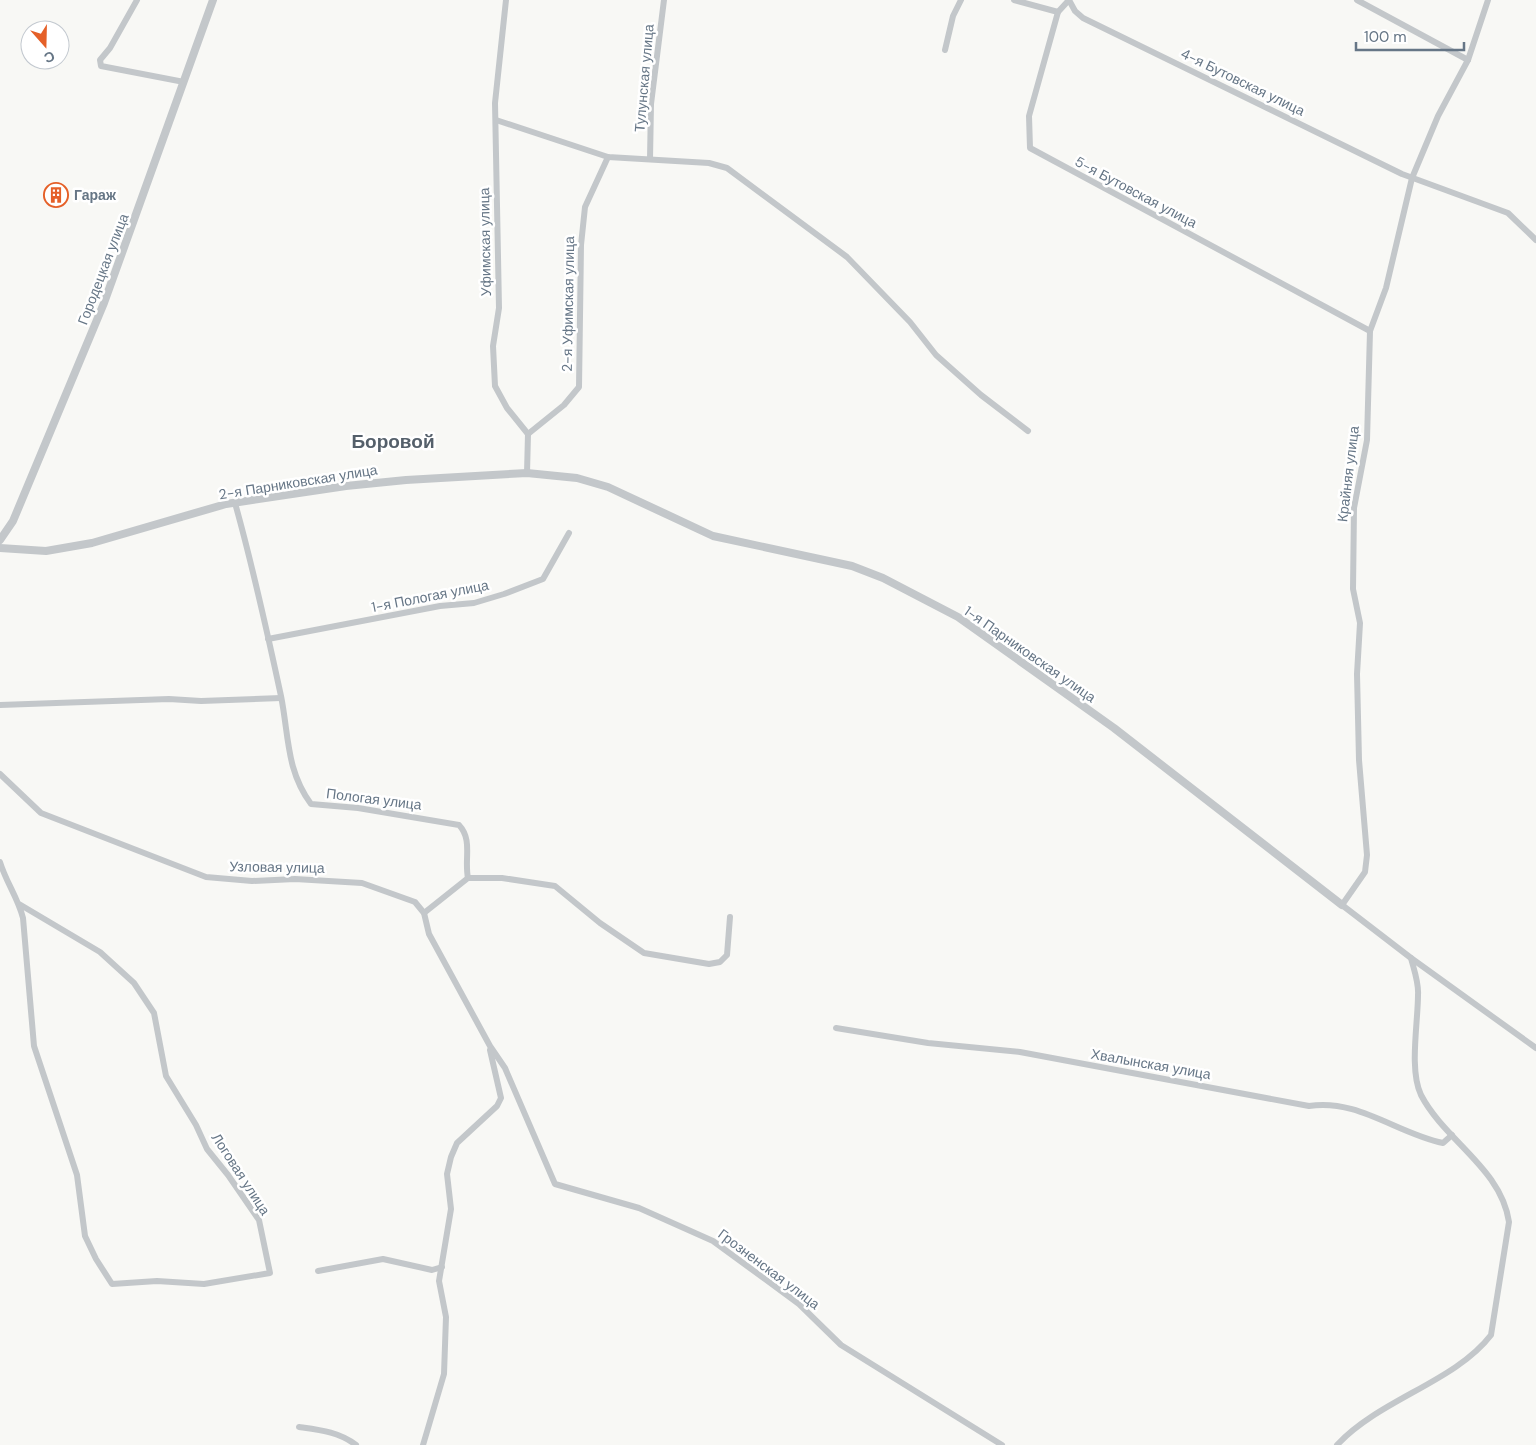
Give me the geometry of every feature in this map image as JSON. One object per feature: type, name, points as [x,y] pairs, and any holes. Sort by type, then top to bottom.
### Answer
[{"type":"street","points":[[138,0],[110,48],[100,60],[101,66],[184,82]]},
{"type":"street","name":"Городецкая улица","points":[[0,540],[13,521],[104,303],[213,0]]},
{"type":"street","name":"Уфимская улица","points":[[506,0],[495,103],[498,308],[493,346],[495,386],[507,408],[528,434]]},
{"type":"street","name":"Тулунская улица","points":[[650,159],[651,104],[664,0]]},
{"type":"street","points":[[946,50],[953,16],[961,0]]},
{"type":"street","points":[[1014,0],[1058,12]]},
{"type":"street","name":"5-я Бутовская улица","points":[[1069,0],[1058,12],[1029,116],[1030,148],[1370,331]]},
{"type":"street","name":"4-я Бутовская улица","points":[[1069,0],[1074,10],[1083,18],[1412,178],[1508,213],[1536,240]]},
{"type":"street","points":[[1357,0],[1468,60]]},
{"type":"street","name":"Крайняя улица","points":[[1342,905],[1365,872],[1367,855],[1359,760],[1357,674],[1360,622],[1352,589],[1354,508],[1367,440],[1370,331],[1386,288],[1412,178],[1438,116],[1468,60],[1488,0]]},
{"type":"street","points":[[496,120],[608,157],[709,163],[727,168],[773,200],[847,257],[910,322],[936,355],[981,395],[1028,431]]},
{"type":"street","name":"2-я Уфимская улица","points":[[528,434],[564,406],[579,387],[581,245],[585,207],[608,157]]},
{"type":"street","points":[[527,474],[528,434]]},
{"type":"street","name":"1-я Парниковская улица","points":[[546,474],[577,478],[608,487],[714,536],[852,566],[882,578],[958,617],[1114,728],[1342,905]]},
{"type":"street","name":"2-я Парниковская улица","points":[[0,548],[46,552],[92,544],[235,503],[346,486],[406,480],[546,474]]},
{"type":"street","name":"Пологая улица","points":[[235,503],[250,554],[281,698],[294,776],[311,804],[358,808],[459,825],[466,832],[468,842],[468,878]]},
{"type":"street","name":"1-я Пологая улица","points":[[268,639],[440,606],[474,602],[504,594],[543,579],[569,533]]},
{"type":"street","points":[[0,705],[281,698]]},
{"type":"street","name":"Узловая улица","points":[[0,774],[41,813],[206,877],[252,881],[295,879],[362,883],[415,902],[424,913]]},
{"type":"street","points":[[0,862],[4,875],[20,904]]},
{"type":"street","points":[[423,1445],[444,1374],[446,1317],[439,1281],[451,1209],[448,1174],[450,1157],[457,1143],[497,1106],[501,1098],[490,1046],[430,934],[424,913],[468,878],[502,878],[555,886],[600,923],[644,953],[709,964],[720,962],[726,955],[730,917]]},
{"type":"street","name":"Логовая улица","points":[[20,904],[100,952],[134,984],[154,1013],[166,1076],[196,1125],[207,1149],[228,1175],[259,1220],[270,1273],[204,1284],[156,1282],[112,1284],[96,1259],[85,1236],[77,1175],[34,1046],[20,904]]},
{"type":"street","points":[[1342,905],[1410,958],[1536,1048]]},
{"type":"street","points":[[1337,1445],[1377,1412],[1467,1360],[1481,1348],[1491,1335],[1509,1222],[1507,1207],[1500,1191],[1437,1119],[1420,1093],[1415,1042],[1419,994],[1410,958]]},
{"type":"street","name":"Хвалынская улица","points":[[836,1028],[928,1043],[1020,1052],[1309,1106],[1318,1104],[1348,1109],[1378,1118],[1429,1140],[1443,1143],[1452,1135]]},
{"type":"street","name":"Грозненская улица","points":[[490,1046],[505,1068],[555,1184],[640,1208],[713,1241],[799,1304],[841,1344],[1002,1445]]},
{"type":"street","points":[[318,1270],[383,1259],[432,1270],[442,1267]]},
{"type":"street","points":[[299,1426],[327,1430],[347,1438],[356,1445]]},
{"type":"place","name":"Гараж","points":[[56,195]]},
{"type":"district","name":"Боровой","points":[[393,441]]}]
